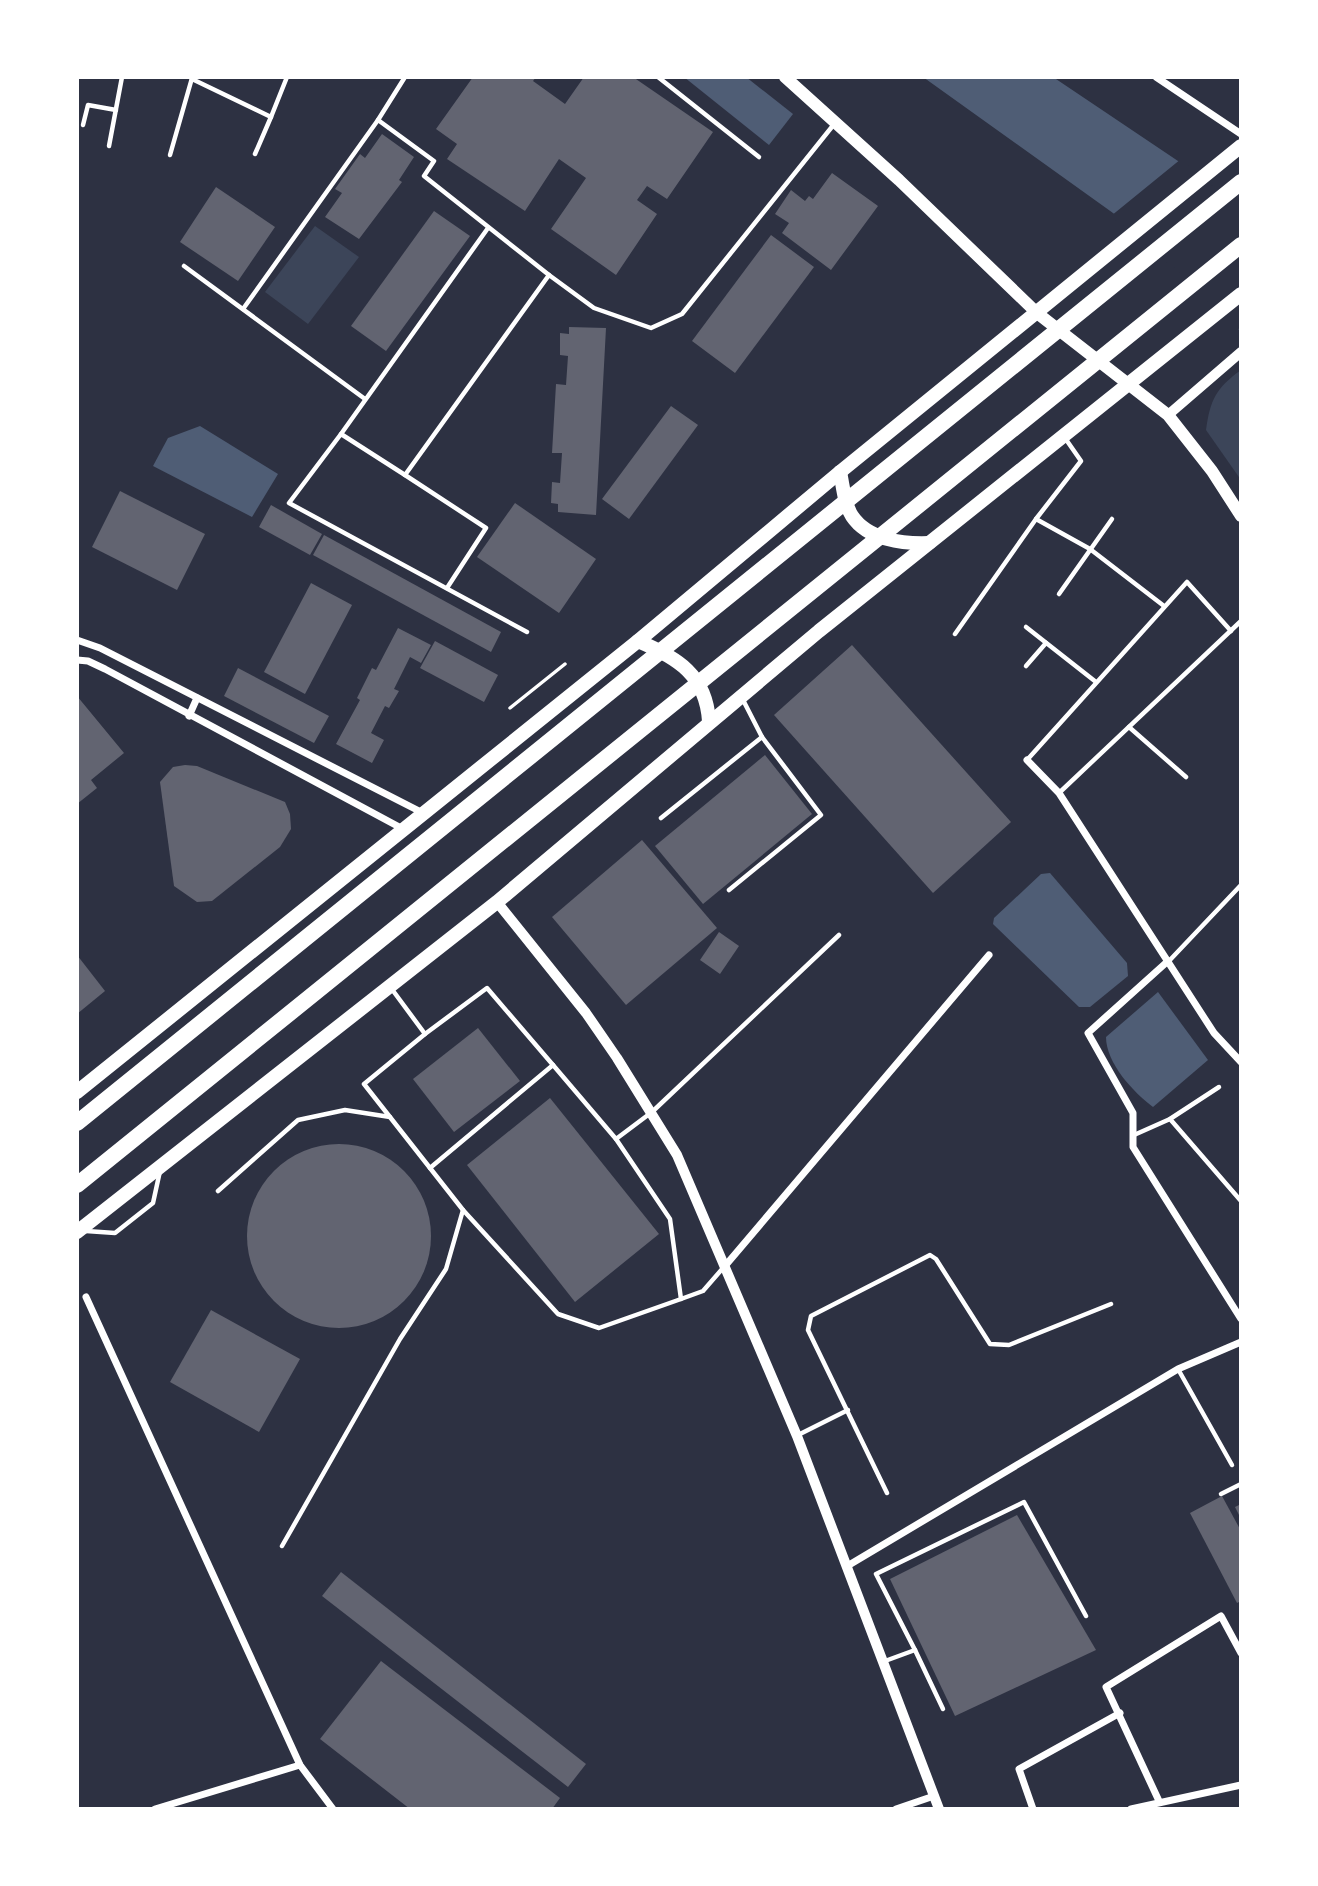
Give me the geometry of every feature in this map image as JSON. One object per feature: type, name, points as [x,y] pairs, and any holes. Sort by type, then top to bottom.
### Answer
[{"type":"highway","points":[[77,1122],[1241,183]]},
{"type":"highway","points":[[77,1185],[1241,245]]},
{"type":"main road","points":[[785,77],[1037,313],[1168,415],[1212,471],[1241,516]]},
{"type":"main road","points":[[77,1092],[638,641],[840,472],[1241,146]]},
{"type":"main road","points":[[78,1231],[497,902],[709,721],[1241,294]]},
{"type":"main road","points":[[840,472],[851,515],[860,524],[878,535],[903,544],[929,543]]},
{"type":"main road","points":[[638,641],[665,652],[693,675],[707,698],[709,721]]},
{"type":"street","points":[[1156,77],[1241,134]]},
{"type":"street","points":[[1168,415],[1241,352]]},
{"type":"street","points":[[77,640],[100,648],[424,814]]},
{"type":"street","points":[[77,660],[105,669],[403,829]]},
{"type":"street","points":[[189,716],[197,698]]},
{"type":"street","points":[[1027,760],[1059,793],[1214,1033],[1241,1062]]},
{"type":"street","points":[[497,902],[586,1013],[652,1112],[677,1155],[849,1565],[939,1809]]},
{"type":"street","points":[[725,1266],[989,955]]},
{"type":"street","points":[[1168,961],[1088,1033],[1133,1113],[1133,1147],[1241,1319]]},
{"type":"street","points":[[86,1297],[300,1765],[333,1809]]},
{"type":"street","points":[[849,1565],[1178,1369],[1241,1342]]},
{"type":"street","points":[[1160,1805],[1107,1687],[1221,1616],[1241,1653]]},
{"type":"street","points":[[1033,1809],[1019,1769],[1120,1713]]},
{"type":"street","points":[[155,1809],[300,1765]]},
{"type":"street","points":[[1130,1809],[1160,1805],[1241,1785]]},
{"type":"street","points":[[896,1809],[934,1796]]},
{"type":"lane","points":[[109,146],[121,77]]},
{"type":"lane","points":[[255,154],[287,77]]},
{"type":"lane","points":[[243,309],[378,120],[405,77]]},
{"type":"lane","points":[[658,77],[760,157]]},
{"type":"lane","points":[[170,155],[192,78],[271,117]]},
{"type":"lane","points":[[83,125],[88,105],[116,110]]},
{"type":"lane","points":[[378,120],[434,161],[424,176],[549,275],[594,308],[651,328],[682,314],[835,123]]},
{"type":"lane","points":[[488,228],[289,503],[527,632]]},
{"type":"lane","points":[[184,266],[365,399]]},
{"type":"lane","points":[[405,475],[549,275]]},
{"type":"lane","points":[[341,434],[486,528],[447,588]]},
{"type":"lane","points":[[955,634],[1036,519],[1082,461],[1064,437]]},
{"type":"lane","points":[[1036,519],[1090,549],[1164,606]]},
{"type":"lane","points":[[1059,594],[1112,519]]},
{"type":"lane","points":[[1027,760],[1096,682],[1135,643],[1187,582],[1231,631]]},
{"type":"lane","points":[[1059,793],[1241,621]]},
{"type":"lane","points":[[1026,627],[1096,682]]},
{"type":"lane","points":[[1026,666],[1046,643]]},
{"type":"lane","points":[[729,890],[821,815],[762,737],[741,695]]},
{"type":"lane","points":[[1129,727],[1186,777]]},
{"type":"lane","points":[[661,818],[762,737]]},
{"type":"lane","points":[[1168,961],[1241,885]]},
{"type":"lane","points":[[616,1139],[652,1112],[839,935]]},
{"type":"lane","points":[[391,987],[425,1034]]},
{"type":"lane","points":[[681,1299],[670,1219],[616,1139],[486,988],[364,1084],[463,1210],[558,1314],[599,1328],[681,1299],[703,1291],[725,1266]]},
{"type":"lane","points":[[430,1168],[553,1065]]},
{"type":"lane","points":[[1133,1136],[1170,1119],[1219,1087]]},
{"type":"lane","points":[[218,1191],[298,1120],[345,1110],[390,1117]]},
{"type":"lane","points":[[1170,1119],[1241,1201]]},
{"type":"lane","points":[[78,1231],[115,1233],[153,1203],[161,1168]]},
{"type":"lane","points":[[282,1546],[400,1339],[446,1269],[463,1210]]},
{"type":"lane","points":[[887,1493],[808,1330],[807,1322],[811,1316],[930,1255],[936,1259],[990,1344],[1009,1345],[1111,1304]]},
{"type":"lane","points":[[1178,1369],[1232,1465]]},
{"type":"lane","points":[[797,1436],[848,1410]]},
{"type":"lane","points":[[1222,1494],[1241,1484]]},
{"type":"lane","points":[[943,1709],[876,1574],[1024,1502],[1086,1616]]},
{"type":"lane","points":[[885,1661],[915,1650]]},
{"type":"path","points":[[510,708],[565,664]]},
{"type":"shaded area","points":[[684,77],[746,77],[793,114],[769,145]]},
{"type":"shaded area","points":[[923,77],[1053,77],[1178,161],[1241,215],[1241,332],[1181,270],[1113,213]]},
{"type":"shaded area","points":[[315,226],[359,257],[308,324],[265,292]]},
{"type":"shaded area","points":[[1241,370],[1241,480],[1206,430],[1210,410],[1220,389]]},
{"type":"shaded area","points":[[200,426],[278,474],[252,517],[153,466],[168,438]]},
{"type":"shaded area","points":[[1050,873],[1127,963],[1128,976],[1090,1007],[1079,1007],[993,924],[994,918],[1041,874]]},
{"type":"shaded area","points":[[1158,992],[1208,1060],[1153,1107],[1122,1076],[1111,1057],[1106,1037]]},
{"type":"pier","points":[[1181,159],[1241,211],[1241,327],[1236,331],[1179,272],[1111,216]]},
{"type":"building","points":[[473,77],[536,77],[533,81],[565,104],[584,77],[633,77],[713,132],[667,199],[647,186],[637,200],[657,214],[616,275],[551,229],[586,178],[559,159],[525,211],[447,159],[457,144],[436,129]]},
{"type":"building","points":[[382,134],[414,157],[399,180],[402,182],[359,239],[325,217],[342,193],[335,189],[360,154],[365,158]]},
{"type":"building","points":[[832,173],[878,206],[831,270],[782,233],[789,223],[775,214],[791,190],[805,201],[809,196],[813,199]]},
{"type":"building","points":[[216,187],[275,227],[238,281],[180,242]]},
{"type":"building","points":[[434,211],[470,236],[386,351],[351,326]]},
{"type":"building","points":[[771,235],[814,267],[735,373],[692,341]]},
{"type":"building","points":[[569,327],[606,328],[596,515],[558,512],[558,504],[551,503],[552,482],[560,483],[562,453],[552,453],[556,384],[566,385],[568,356],[560,355],[560,333],[569,334]]},
{"type":"building","points":[[671,406],[698,425],[629,519],[602,499]]},
{"type":"building","points":[[120,491],[205,534],[177,590],[92,547]]},
{"type":"building","points":[[515,503],[596,559],[559,613],[477,557]]},
{"type":"building","points":[[271,505],[322,534],[310,555],[259,527]]},
{"type":"building","points":[[324,535],[501,632],[491,652],[313,555]]},
{"type":"building","points":[[311,583],[352,605],[305,694],[264,672]]},
{"type":"building","points":[[398,628],[431,645],[421,663],[410,657],[394,689],[399,691],[389,708],[385,706],[371,733],[384,740],[372,763],[336,744],[360,700],[357,698],[372,668],[376,670]]},
{"type":"building","points":[[435,641],[498,675],[484,702],[420,668]]},
{"type":"building","points":[[852,645],[1011,822],[933,893],[774,715]]},
{"type":"building","points":[[238,668],[329,716],[314,743],[224,696]]},
{"type":"building","points":[[77,696],[124,753],[91,780],[97,788],[77,804]]},
{"type":"building","points":[[765,755],[812,814],[703,904],[655,846]]},
{"type":"building","points":[[197,766],[285,802],[290,814],[291,829],[280,847],[212,901],[197,902],[174,886],[160,782],[173,767]]},
{"type":"building","points":[[642,840],[717,928],[626,1005],[552,917]]},
{"type":"building","points":[[719,932],[739,946],[720,974],[700,960]]},
{"type":"building","points":[[77,955],[105,991],[77,1014]]},
{"type":"building","points":[[478,1028],[520,1081],[454,1132],[413,1079]]},
{"type":"building","points":[[550,1098],[659,1234],[575,1302],[467,1165]]},
{"type":"building","points":[[339,1144],[374,1151],[390,1159],[404,1171],[416,1185],[424,1201],[431,1236],[424,1271],[416,1287],[404,1301],[390,1313],[374,1321],[339,1328],[304,1321],[288,1313],[274,1301],[262,1287],[254,1271],[247,1236],[254,1201],[262,1185],[274,1171],[288,1159],[304,1151]]},
{"type":"building","points":[[211,1310],[300,1359],[259,1432],[170,1382]]},
{"type":"building","points":[[1222,1496],[1241,1531],[1241,1601],[1237,1603],[1190,1513]]},
{"type":"building","points":[[1241,1504],[1241,1519],[1235,1507]]},
{"type":"building","points":[[1017,1515],[1096,1650],[955,1716],[890,1579]]},
{"type":"building","points":[[341,1572],[586,1764],[568,1787],[322,1596]]},
{"type":"building","points":[[381,1661],[560,1798],[552,1809],[410,1809],[320,1739]]}]
